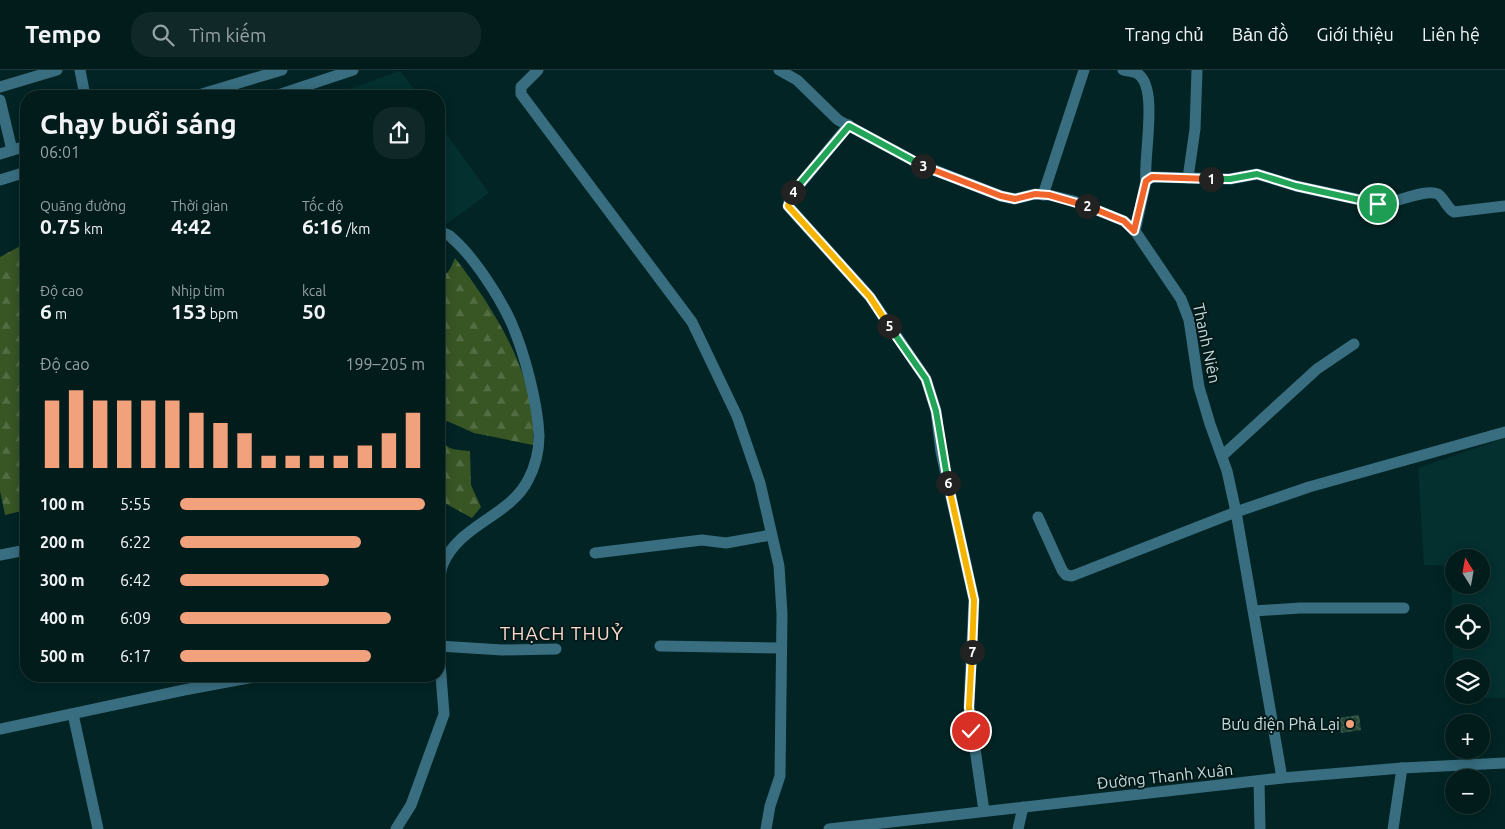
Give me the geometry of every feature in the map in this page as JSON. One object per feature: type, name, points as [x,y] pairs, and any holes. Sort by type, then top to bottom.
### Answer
[{"type":"street","points":[[0,87],[43,72],[57,70]]},
{"type":"street","points":[[80,70],[84,90]]},
{"type":"street","points":[[214,90],[282,70]]},
{"type":"street","points":[[293,90],[354,70]]},
{"type":"street","points":[[538,70],[520,87],[521,94],[692,322],[737,416],[760,483],[779,566],[782,614],[780,776],[770,806],[766,829]]},
{"type":"street","name":"Thanh Niên","points":[[779,70],[797,80],[838,120],[921,165],[1001,196],[1015,199],[1044,194],[1074,201],[1124,221],[1134,231],[1181,299],[1189,320],[1199,386],[1222,456],[1236,512],[1282,778]]},
{"type":"street","points":[[1044,194],[1084,70]]},
{"type":"street","points":[[1123,70],[1137,73],[1143,80],[1147,94],[1150,120],[1144,170],[1146,181],[1134,231]]},
{"type":"street","points":[[1188,178],[1195,130],[1197,70]]},
{"type":"street","points":[[0,100],[12,150]]},
{"type":"street","points":[[849,126],[790,195],[788,206],[870,297],[926,379],[936,411],[942,452],[974,600],[969,707],[984,811]]},
{"type":"street","points":[[0,154],[20,148]]},
{"type":"street","points":[[0,180],[20,174]]},
{"type":"street","points":[[1146,181],[1152,177],[1230,179],[1257,174],[1296,186],[1378,204],[1389,204],[1426,193],[1438,194],[1450,209],[1461,212],[1505,206]]},
{"type":"street","points":[[445,233],[452,236],[476,266],[510,321],[522,352],[536,410],[539,436],[535,463],[528,481],[514,499],[479,523],[452,549],[445,561]]},
{"type":"street","points":[[1222,456],[1317,369],[1354,344]]},
{"type":"street","points":[[1038,518],[1062,570],[1066,576],[1072,576],[1236,512],[1309,487],[1505,432]]},
{"type":"street","points":[[595,553],[702,540],[726,543],[771,536]]},
{"type":"street","points":[[0,554],[20,551]]},
{"type":"street","points":[[1254,611],[1300,608],[1404,608]]},
{"type":"street","points":[[445,646],[502,650],[556,649]]},
{"type":"street","points":[[660,646],[781,648]]},
{"type":"street","points":[[0,729],[230,682]]},
{"type":"street","points":[[396,829],[411,805],[444,714],[442,682]]},
{"type":"street","points":[[73,714],[98,829]]},
{"type":"street","name":"Đường Thanh Xuân","points":[[837,828],[914,824],[984,811],[1282,778],[1402,768],[1505,764]]},
{"type":"street","points":[[1393,829],[1402,768]]},
{"type":"street","points":[[1259,781],[1260,829]]},
{"type":"street","points":[[1018,829],[1023,807]]},
{"type":"shaded area","points":[[400,71],[414,90],[346,90]]},
{"type":"shaded area","points":[[445,132],[489,193],[445,225]]},
{"type":"shaded area","points":[[1505,438],[1505,698],[1490,698],[1490,659],[1453,659],[1453,649],[1490,649],[1490,604],[1452,604],[1452,594],[1490,594],[1490,549],[1445,549],[1445,566],[1424,565],[1418,468]]},
{"type":"green space","points":[[20,246],[20,511],[5,515],[0,491],[0,257]]},
{"type":"green space","points":[[455,258],[492,311],[513,349],[528,389],[532,410],[533,445],[474,433],[447,421],[445,424],[445,274]]},
{"type":"green space","points":[[445,444],[450,448],[470,451],[471,485],[481,507],[472,518],[445,503]]},
{"type":"building","name":"Bưu điện Phả Lại","points":[[1359,715],[1361,730],[1341,733],[1338,718]]},
{"type":"place","name":"Bưu điện Phả Lại","points":[[1350,724]]},
{"type":"district","name":"THẠCH THUỶ","points":[[562,633]]},
{"type":"route","points":[[971,731],[969,707],[974,600],[942,452],[936,411],[926,379],[870,297],[788,206],[790,195],[849,126],[941,174],[964,180],[1001,196],[1015,199],[1035,194],[1074,201],[1124,221],[1134,231],[1143,189],[1146,181],[1152,177],[1230,179],[1257,174],[1296,186],[1378,204]]}]
